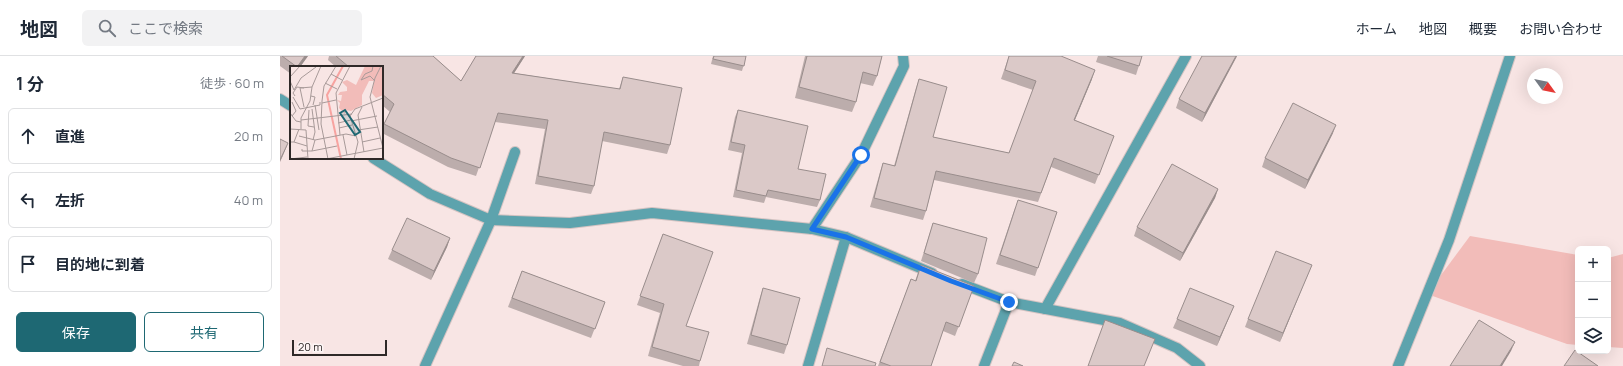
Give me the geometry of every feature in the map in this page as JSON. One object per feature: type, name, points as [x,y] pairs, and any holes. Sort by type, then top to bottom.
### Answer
[{"type":"street","points":[[812,229],[861,155],[904,66],[903,56]]},
{"type":"street","points":[[1045,309],[1186,56]]},
{"type":"street","points":[[1398,366],[1449,240],[1510,56]]},
{"type":"street","points":[[280,99],[290,105]]},
{"type":"street","points":[[425,366],[491,220],[515,152]]},
{"type":"street","points":[[375,159],[430,194],[491,220],[570,223],[652,213],[812,229],[846,237],[948,279],[1009,302],[1120,323],[1178,348],[1200,366]]},
{"type":"street","points":[[808,366],[846,237]]},
{"type":"street","points":[[984,366],[1009,302]]},
{"type":"shaded area","points":[[1470,236],[1575,254],[1575,345],[1567,344],[1427,294]]},
{"type":"shaded area","points":[[1623,254],[1623,348],[1611,347],[1611,257]]},
{"type":"building","points":[[282,56],[305,56],[298,66]]},
{"type":"building","points":[[336,56],[433,56],[461,81],[476,56],[523,56],[512,73],[620,89],[623,77],[682,88],[670,145],[604,132],[594,186],[538,176],[548,120],[498,113],[480,168],[451,158],[384,124],[394,104],[383,95],[383,66],[348,66]]},
{"type":"building","points":[[714,56],[746,56],[744,66],[713,59]]},
{"type":"building","points":[[807,56],[882,56],[877,76],[863,72],[856,102],[799,87]]},
{"type":"building","points":[[1009,56],[1061,56],[1095,70],[1074,120],[1114,136],[1099,175],[1054,158],[1041,193],[936,171],[926,211],[874,198],[883,163],[895,166],[919,79],[947,87],[933,137],[1009,153],[1036,81],[1005,70]]},
{"type":"building","points":[[1107,56],[1142,56],[1139,66]]},
{"type":"building","points":[[1202,56],[1236,56],[1205,113],[1179,99]]},
{"type":"building","points":[[1293,103],[1336,125],[1308,180],[1265,158]]},
{"type":"building","points":[[738,110],[808,126],[798,169],[826,174],[820,200],[768,190],[766,196],[736,190],[745,145],[731,142]]},
{"type":"building","points":[[280,139],[288,143],[280,160]]},
{"type":"building","points":[[1172,164],[1218,189],[1183,253],[1137,227]]},
{"type":"building","points":[[1018,200],[1057,212],[1038,268],[1000,255]]},
{"type":"building","points":[[407,218],[450,238],[434,271],[392,250]]},
{"type":"building","points":[[933,223],[987,238],[978,274],[924,253]]},
{"type":"building","points":[[663,234],[713,252],[686,326],[709,332],[700,361],[652,347],[664,304],[640,296]]},
{"type":"building","points":[[1276,251],[1312,265],[1283,333],[1248,319]]},
{"type":"building","points":[[921,265],[974,286],[959,327],[946,322],[931,366],[891,366],[880,362],[911,279],[916,281]]},
{"type":"building","points":[[522,271],[605,302],[595,329],[512,298]]},
{"type":"building","points":[[763,288],[800,298],[787,345],[751,335]]},
{"type":"building","points":[[1190,288],[1234,306],[1220,337],[1177,319]]},
{"type":"building","points":[[1105,320],[1155,339],[1144,366],[1088,366]]},
{"type":"building","points":[[1479,320],[1515,342],[1500,366],[1450,366]]},
{"type":"building","points":[[827,348],[876,363],[875,366],[822,366]]},
{"type":"building","points":[[1575,350],[1575,354],[1581,354],[1598,366],[1564,366]]},
{"type":"building","points":[[1014,362],[1023,366],[1012,366]]},
{"type":"route","points":[[861,155],[812,229],[846,237],[951,281],[1009,302]]}]
